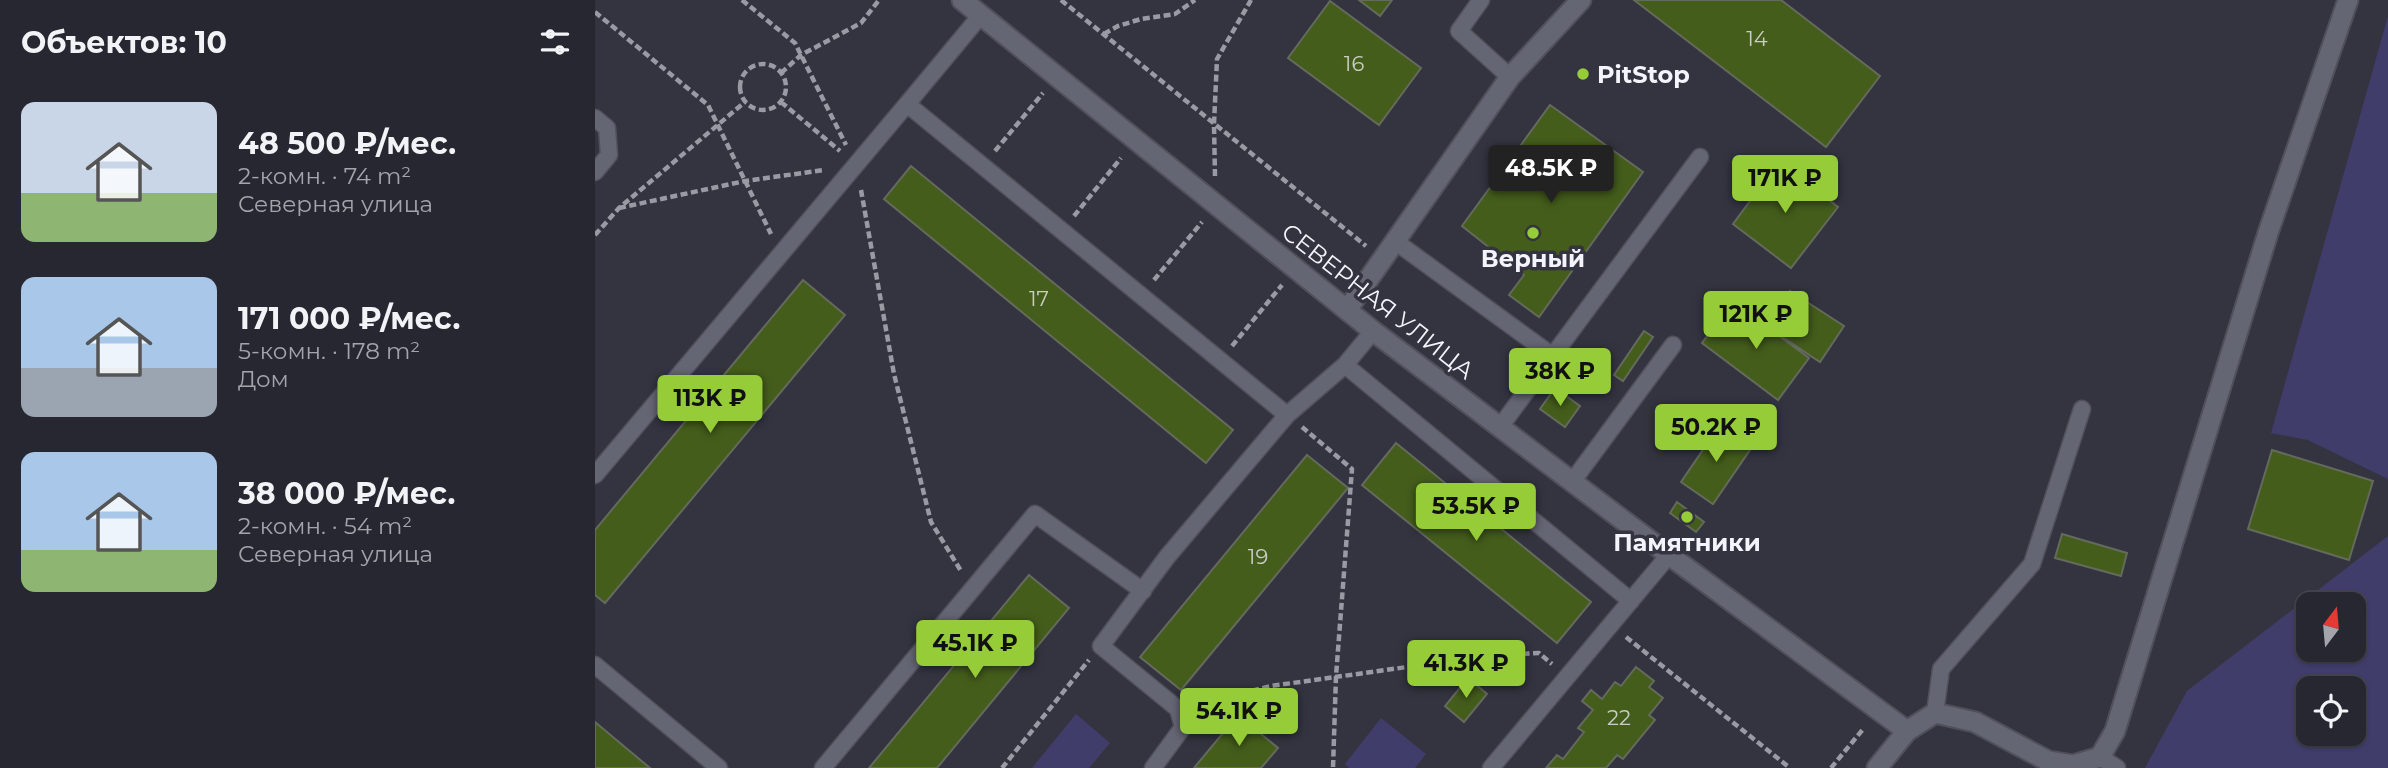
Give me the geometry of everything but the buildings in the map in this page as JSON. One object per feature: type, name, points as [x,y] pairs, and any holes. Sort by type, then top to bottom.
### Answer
[{"type":"street","name":"СЕВЕРНАЯ УЛИЦА","points":[[962,0],[1373,331],[1907,731]]},
{"type":"street","points":[[1347,310],[1510,76],[1581,0]]},
{"type":"street","points":[[1877,768],[1907,731],[1935,713],[1975,722],[2047,765],[2073,766],[2100,757],[2115,731],[2268,233],[2348,0]]},
{"type":"lane","points":[[1481,0],[1459,32],[1510,76]]},
{"type":"lane","points":[[595,475],[981,15]]},
{"type":"lane","points":[[907,104],[1287,415]]},
{"type":"lane","points":[[595,118],[607,128],[609,155],[595,172]]},
{"type":"lane","points":[[1500,427],[1700,157]]},
{"type":"lane","points":[[1396,242],[1554,357]]},
{"type":"lane","points":[[1153,768],[1183,727],[1178,709],[1101,646],[1167,557],[1287,415],[1345,365],[1373,331]]},
{"type":"lane","points":[[1572,482],[1673,345]]},
{"type":"lane","points":[[1345,365],[1631,601]]},
{"type":"lane","points":[[1935,713],[1941,669],[2032,564],[2082,409]]},
{"type":"lane","points":[[823,768],[1035,514],[1143,590]]},
{"type":"lane","points":[[1491,768],[1669,555]]},
{"type":"lane","points":[[595,665],[719,768]]},
{"type":"lane","points":[[2100,757],[2117,768]]},
{"type":"path","points":[[742,0],[795,43],[856,165],[894,374],[931,522],[972,590]]},
{"type":"path","points":[[781,73],[801,55],[861,23],[879,0]]},
{"type":"path","points":[[1061,0],[1383,260]]},
{"type":"path","points":[[1104,34],[1118,26],[1141,19],[1175,13],[1195,0]]},
{"type":"path","points":[[1141,295],[1216,204],[1214,124],[1217,59],[1251,0]]},
{"type":"path","points":[[595,12],[708,105],[782,254]]},
{"type":"path","points":[[759,64],[771,65],[781,73],[785,82],[785,93],[781,102],[773,108],[763,110],[753,108],[745,102],[740,91],[741,79],[748,70],[759,64]]},
{"type":"path","points":[[983,166],[1057,76]]},
{"type":"path","points":[[595,235],[619,208],[745,102]]},
{"type":"path","points":[[781,102],[856,165]]},
{"type":"path","points":[[1062,230],[1136,140]]},
{"type":"path","points":[[619,208],[745,181],[856,165]]},
{"type":"path","points":[[1220,360],[1296,268]]},
{"type":"path","points":[[1287,415],[1352,469],[1336,676],[1333,768]]},
{"type":"path","points":[[1611,625],[1790,768]]},
{"type":"path","points":[[1002,768],[1101,646]]},
{"type":"path","points":[[1183,727],[1208,722],[1235,695],[1271,686],[1486,656],[1539,653],[1567,678]]},
{"type":"path","points":[[1831,768],[1879,710]]},
{"type":"shaded area","points":[[2388,16],[2388,479],[2308,440],[2271,433]]},
{"type":"shaded area","points":[[2388,536],[2388,768],[2145,768],[2187,691],[2296,607],[2296,662],[2366,662],[2366,592],[2315,592]]},
{"type":"shaded area","points":[[1076,714],[1110,743],[1089,768],[1032,768]]},
{"type":"shaded area","points":[[1381,718],[1426,754],[1415,768],[1349,768],[1345,764]]},
{"type":"place","name":"PitStop","points":[[1583,74]]},
{"type":"place","name":"Верный","points":[[1533,233]]},
{"type":"place","name":"Памятники","points":[[1687,517]]}]
